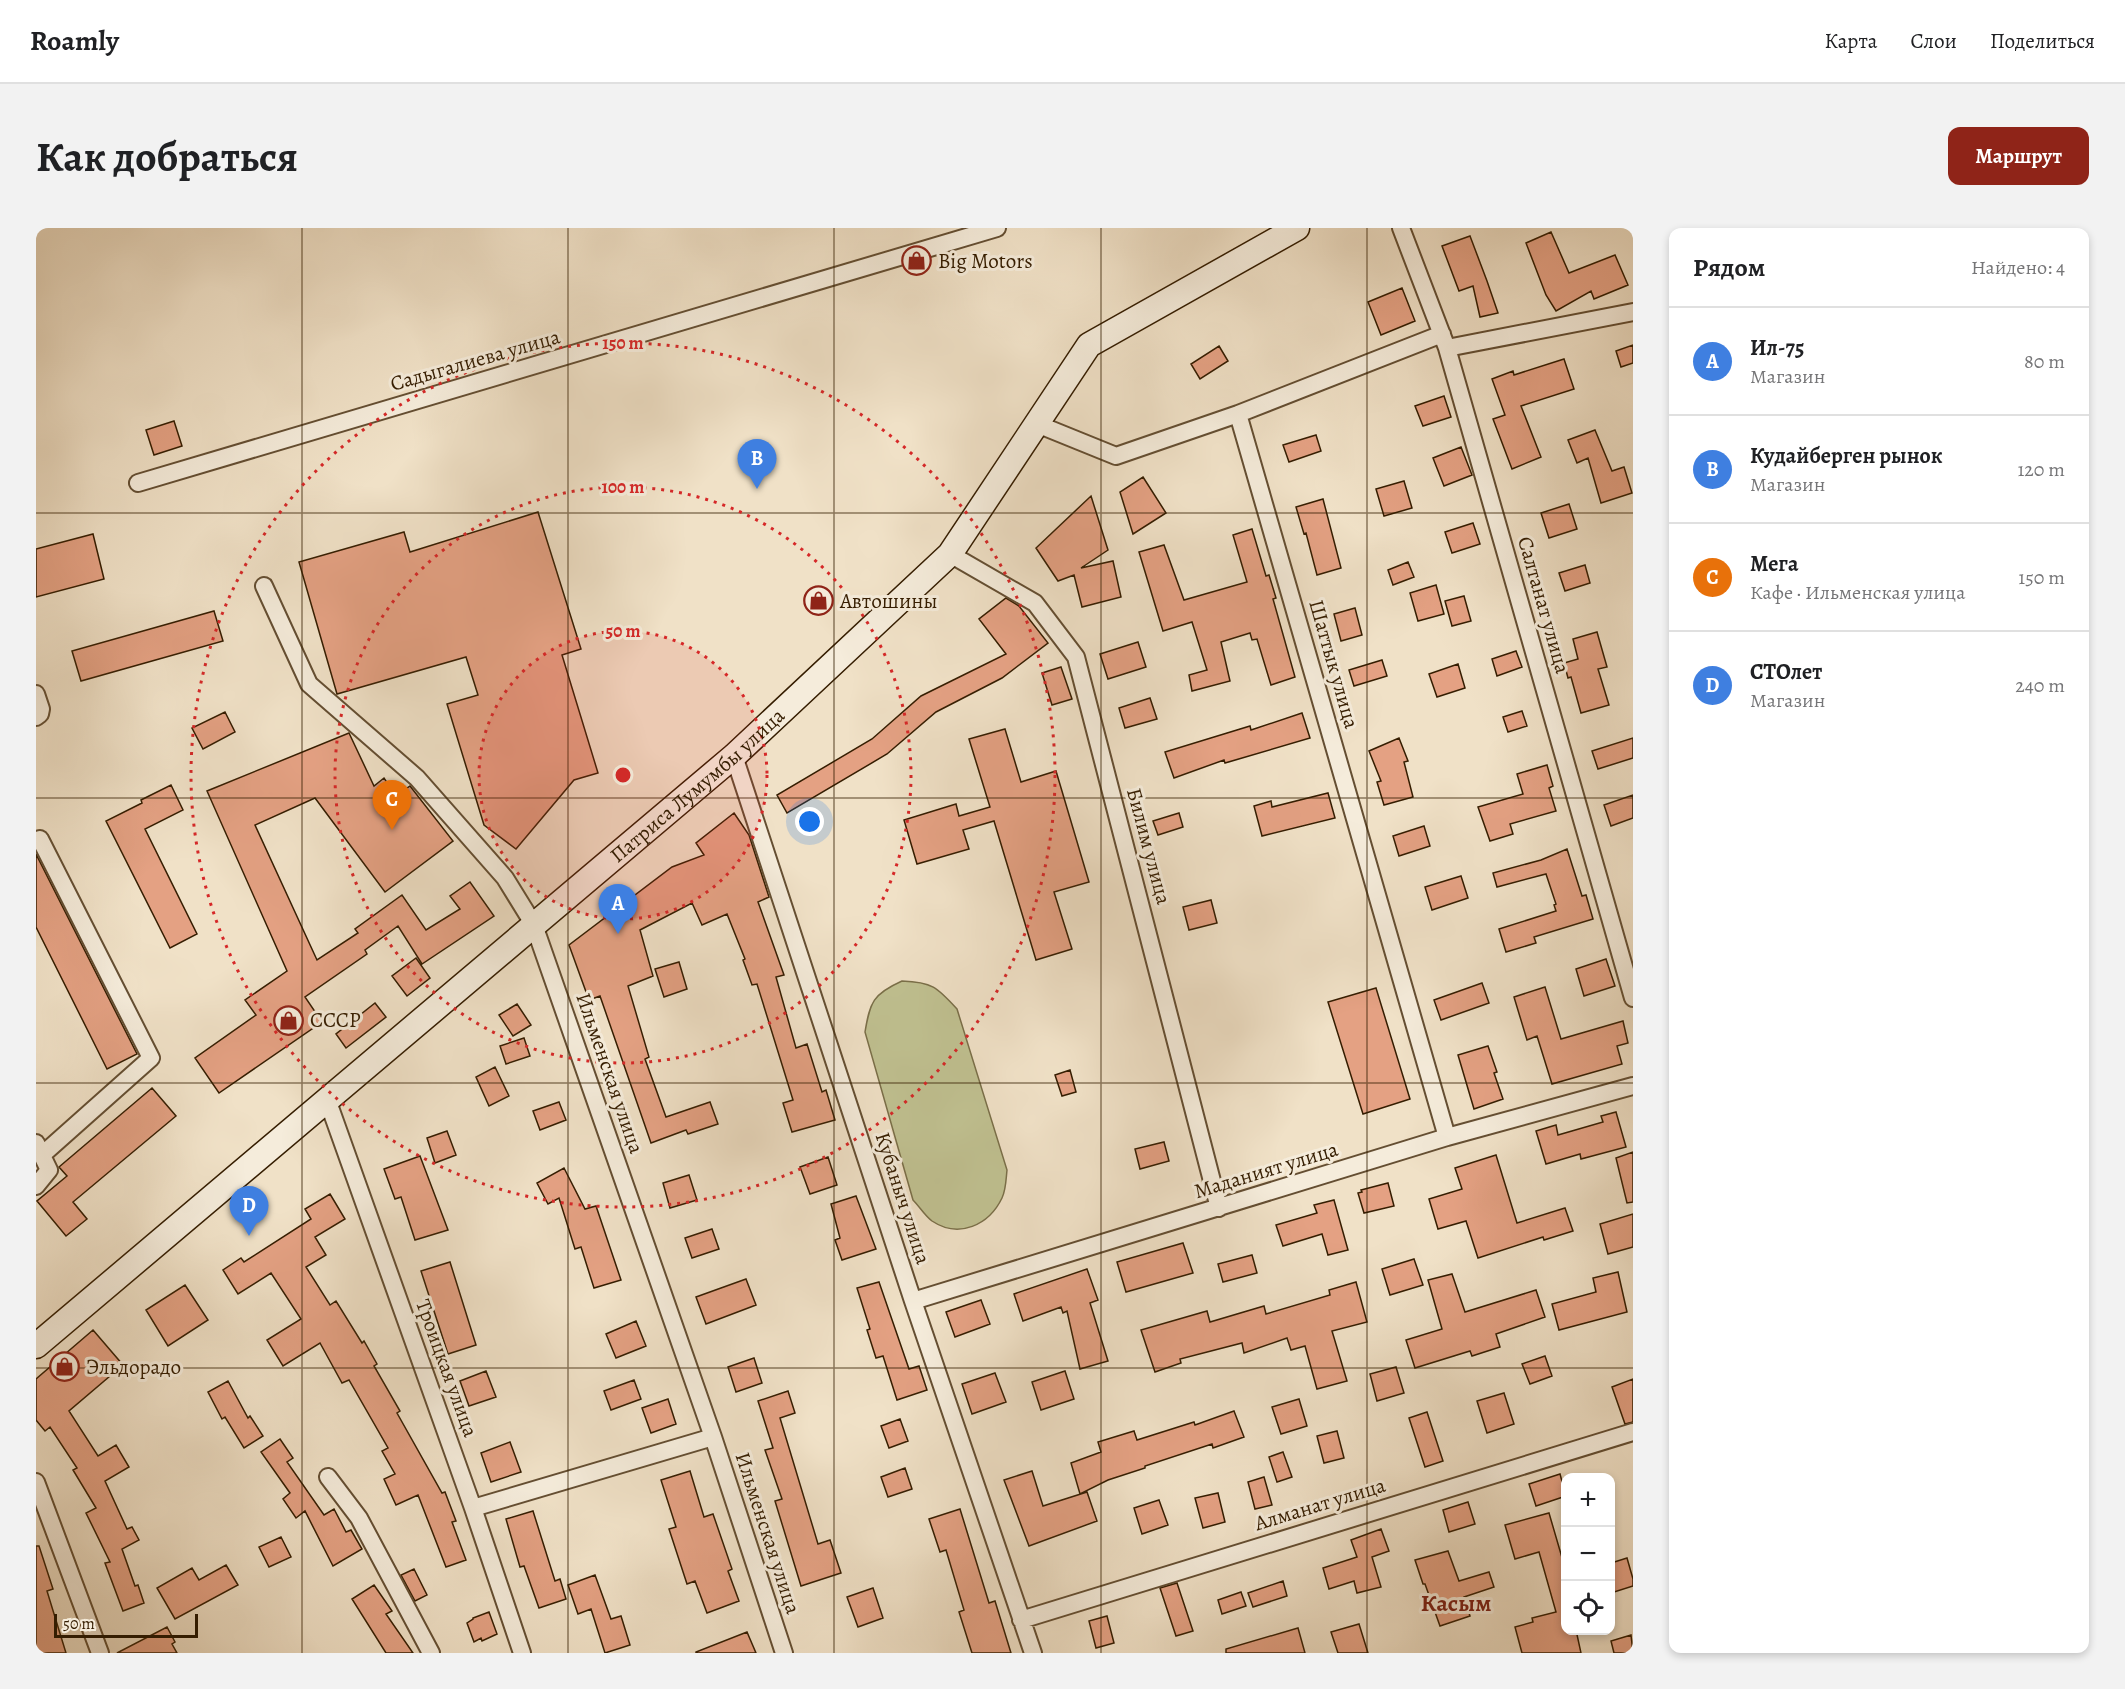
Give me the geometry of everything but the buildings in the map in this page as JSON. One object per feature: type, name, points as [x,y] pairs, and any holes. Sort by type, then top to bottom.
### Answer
[{"type":"street","name":"Садыгалиева улица","points":[[138,483],[997,228]]},
{"type":"street","name":"Патриса Лумумбы улица","points":[[36,1346],[734,756],[950,554],[1089,345],[1297,228]]},
{"type":"street","name":"Салтанат улица","points":[[1401,228],[1444,341],[1633,998]]},
{"type":"street","points":[[1037,424],[1116,456],[1444,341],[1633,312]]},
{"type":"street","name":"Шаттык улица","points":[[1238,414],[1447,1137]]},
{"type":"street","name":"Билим улица","points":[[950,554],[1035,603],[1076,657],[1219,1208]]},
{"type":"street","name":"Ильменская улица","points":[[264,586],[309,684],[417,778],[505,878],[534,925],[713,1437],[784,1653]]},
{"type":"street","points":[[36,694],[41,709],[40,714],[36,717]]},
{"type":"street","name":"Кубаныч улица","points":[[734,756],[913,1301],[1033,1653]]},
{"type":"street","points":[[36,841],[40,839],[151,1058],[39,1149],[49,1170],[36,1186]]},
{"type":"street","name":"Маданият улица","points":[[913,1301],[1447,1137],[1633,1086]]},
{"type":"street","name":"Троицкая улица","points":[[327,1099],[473,1508],[522,1653]]},
{"type":"street","name":"Алманат улица","points":[[1021,1620],[1633,1432]]},
{"type":"street","points":[[473,1508],[713,1437]]},
{"type":"street","points":[[328,1477],[359,1518],[431,1653]]},
{"type":"street","points":[[36,1482],[100,1653]]},
{"type":"green space","points":[[902,981],[927,984],[933,987],[957,1009],[1007,1170],[1004,1192],[996,1207],[981,1222],[963,1229],[952,1229],[932,1221],[913,1200],[865,1032],[874,1000],[885,990]]},
{"type":"place","name":"Big Motors","points":[[917,261]]},
{"type":"place","name":"Кудайберген рынок","points":[[757,489]]},
{"type":"place","name":"Автошины","points":[[819,601]]},
{"type":"place","name":"Мега","points":[[392,830]]},
{"type":"place","name":"Ил-75","points":[[618,934]]},
{"type":"place","name":"СССР","points":[[289,1020]]},
{"type":"place","name":"СТОлет","points":[[249,1236]]},
{"type":"place","name":"Эльдорадо","points":[[65,1367]]},
{"type":"district","name":"Касым","points":[[1456,1603]]}]
